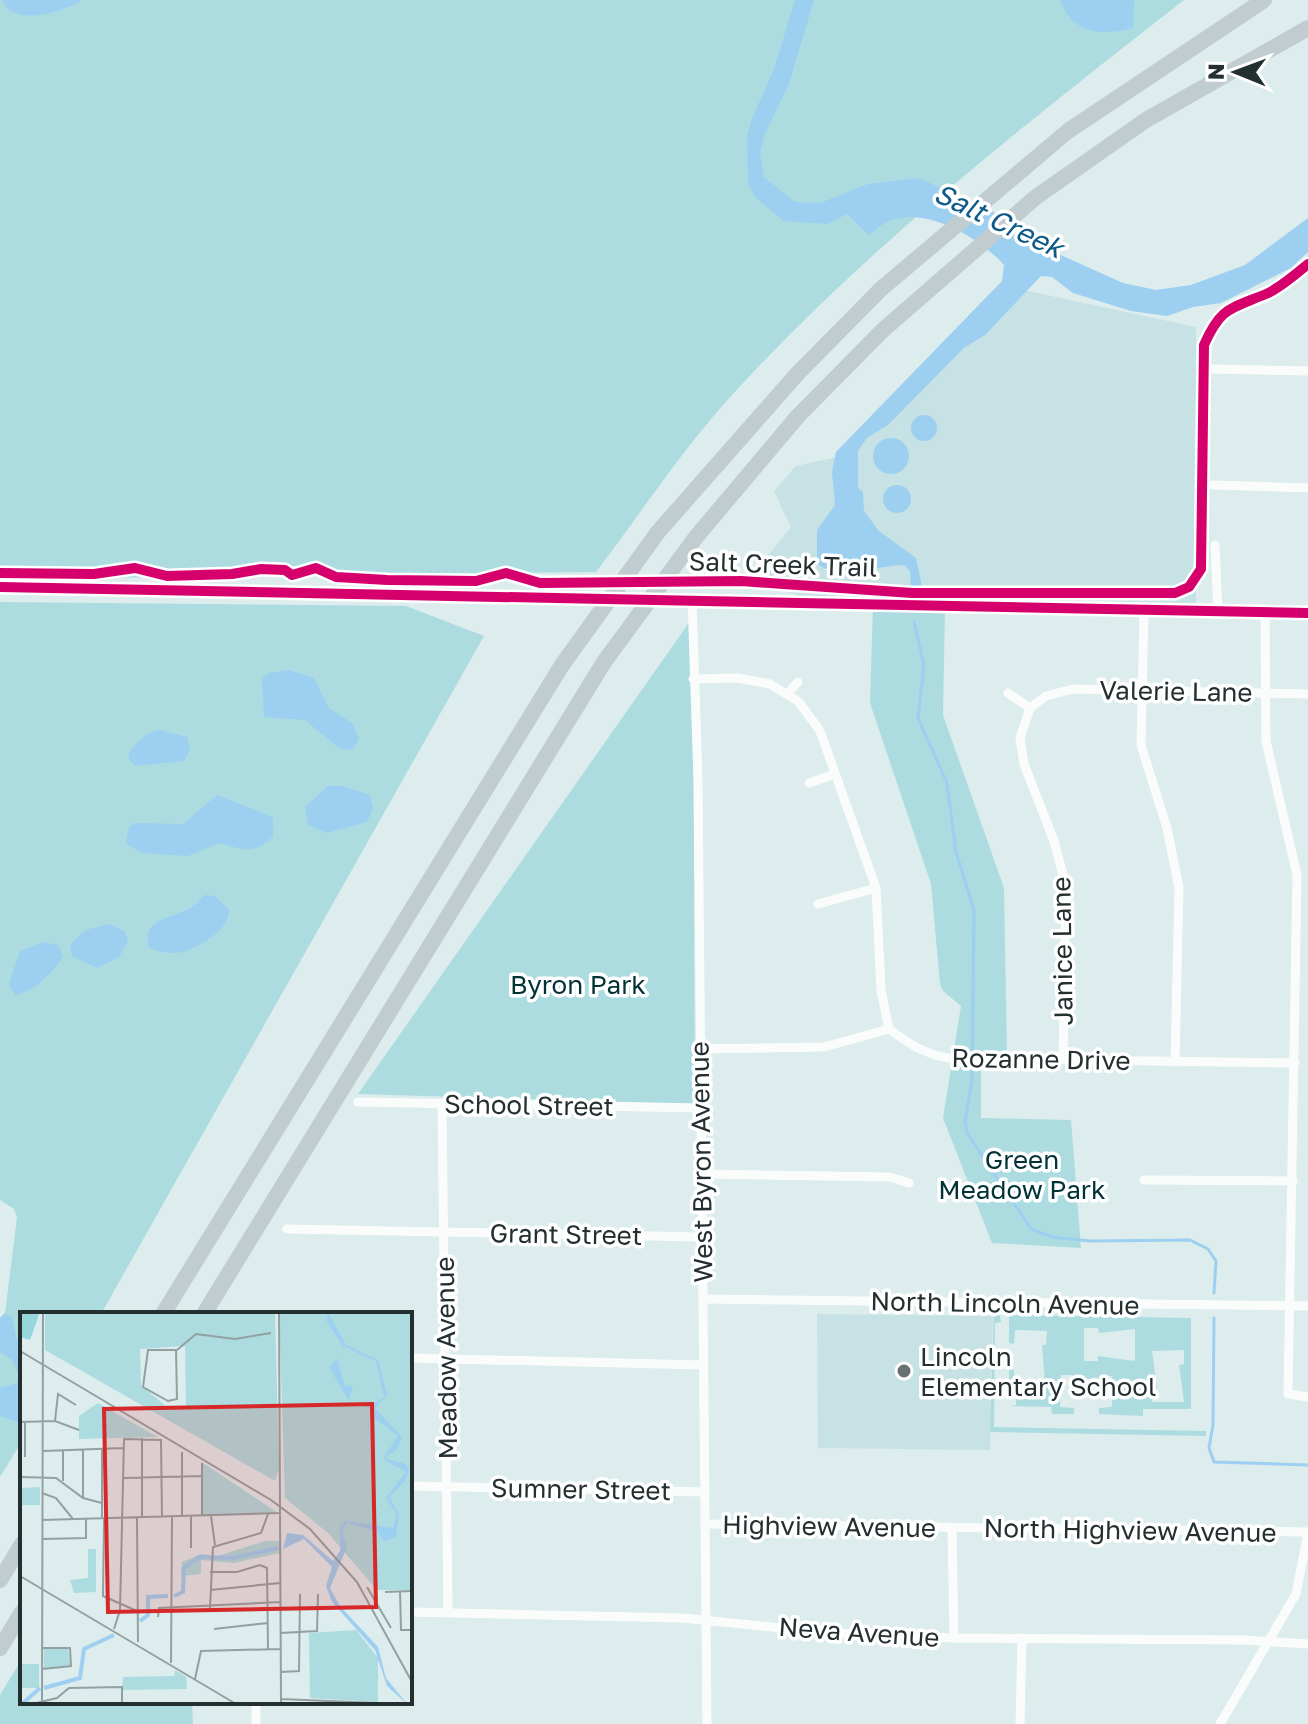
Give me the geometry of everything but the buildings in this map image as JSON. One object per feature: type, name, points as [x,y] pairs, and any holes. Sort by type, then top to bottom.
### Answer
[{"type":"highway","points":[[164,1312],[562,665],[658,532],[798,373],[912,263],[1068,131],[1264,0]]},
{"type":"highway","points":[[205,1312],[604,662],[696,537],[798,416],[883,330],[1036,197],[1146,120],[1308,28]]},
{"type":"highway","points":[[0,1580],[20,1547]]},
{"type":"highway","points":[[0,1648],[20,1615]]},
{"type":"street","points":[[1213,369],[1308,371]]},
{"type":"street","points":[[1213,485],[1308,488]]},
{"type":"street","points":[[1215,545],[1218,612]]},
{"type":"street","points":[[0,587],[1308,613]]},
{"type":"street","name":"West Byron Avenue","points":[[692,599],[707,1724]]},
{"type":"street","points":[[1144,611],[1140,691],[1143,753],[1167,828],[1178,879],[1175,1062]]},
{"type":"street","points":[[1265,613],[1266,741],[1297,875],[1288,1394],[1308,1397]]},
{"type":"street","points":[[693,679],[755,680],[788,693],[820,731],[876,888],[881,990],[889,1029],[824,1047],[700,1049]]},
{"type":"street","points":[[788,693],[798,682]]},
{"type":"street","name":"Valerie Lane","points":[[1030,708],[1046,696],[1073,689],[1308,694]]},
{"type":"street","points":[[1008,693],[1030,708]]},
{"type":"street","name":"Janice Lane","points":[[1030,708],[1023,721],[1021,754],[1054,841],[1066,886],[1063,1059]]},
{"type":"street","points":[[809,783],[835,774]]},
{"type":"street","points":[[818,904],[876,888]]},
{"type":"street","name":"Rozanne Drive","points":[[889,1029],[925,1052],[972,1058],[1295,1063]]},
{"type":"street","name":"School Street","points":[[358,1102],[701,1108]]},
{"type":"street","name":"Meadow Avenue","points":[[442,1104],[448,1612]]},
{"type":"street","points":[[702,1174],[890,1177],[909,1183]]},
{"type":"street","points":[[1144,1180],[1293,1181]]},
{"type":"street","name":"Grant Street","points":[[287,1229],[701,1237]]},
{"type":"street","name":"North Lincoln Avenue","points":[[703,1299],[1308,1306]]},
{"type":"street","points":[[412,1358],[703,1365]]},
{"type":"street","name":"Sumner Street","points":[[412,1486],[705,1492]]},
{"type":"street","name":"Highview Avenue","points":[[705,1524],[952,1528]]},
{"type":"street","points":[[952,1528],[954,1638]]},
{"type":"street","name":"North Highview Avenue","points":[[952,1528],[1308,1533]]},
{"type":"street","points":[[1220,1724],[1271,1641],[1300,1583],[1308,1533]]},
{"type":"street","name":"Neva Avenue","points":[[412,1612],[706,1619],[830,1633],[954,1638],[1308,1644]]},
{"type":"street","points":[[1020,1724],[1022,1638]]},
{"type":"shaded area","points":[[1023,290],[1196,327],[1196,607],[803,599],[754,573],[791,527],[774,491],[796,466],[842,456]]},
{"type":"shaded area","name":"Lincoln Elementary School","points":[[817,1314],[993,1316],[990,1450],[818,1448]]},
{"type":"green space","points":[[0,0],[1184,0],[950,188],[838,287],[715,415],[596,572],[0,579]]},
{"type":"green space","points":[[0,602],[406,606],[484,636],[102,1312],[20,1312],[20,1444],[0,1477],[0,1318],[5,1313],[17,1217],[14,1209],[0,1200]]},
{"type":"green space","name":"Green Meadow Park","points":[[873,607],[945,608],[943,715],[1004,888],[1007,1057],[981,1056],[981,1118],[1071,1120],[1081,1248],[992,1243],[943,1118],[961,1006],[943,991],[940,984],[931,884],[870,703]]},
{"type":"green space","name":"Byron Park","points":[[693,617],[695,1104],[358,1094]]},
{"type":"green space","points":[[994,1310],[999,1310],[1001,1322],[995,1323],[994,1427],[1206,1431],[1206,1436],[990,1432]]},
{"type":"green space","points":[[1009,1315],[1191,1318],[1191,1409],[1143,1409],[1143,1416],[1099,1414],[1099,1408],[1112,1407],[1112,1376],[1075,1380],[1072,1375],[1061,1375],[1060,1407],[1074,1408],[1074,1414],[1052,1414],[1051,1407],[1010,1406],[1016,1405],[1016,1398],[1009,1397],[1009,1369],[1014,1370],[1014,1382],[1045,1382],[1042,1345],[1046,1345],[1047,1331],[1015,1330],[1014,1344],[1009,1343]],"holes":[[[1084,1328],[1098,1328],[1099,1333],[1135,1329],[1135,1361],[1098,1356],[1098,1361],[1084,1361]],[[1184,1350],[1184,1364],[1179,1365],[1184,1402],[1152,1402],[1152,1389],[1157,1388],[1152,1351]]]},
{"type":"green space","points":[[20,1662],[20,1704],[192,1704],[193,1724],[0,1724],[0,1695]]},
{"type":"water","points":[[2,0],[82,0],[51,13],[27,15],[16,14]]},
{"type":"water","name":"Salt Creek","points":[[795,0],[814,0],[789,84],[764,136],[760,153],[764,177],[795,202],[820,203],[868,184],[918,178],[1038,235],[1054,252],[1123,283],[1156,290],[1191,285],[1245,265],[1308,218],[1308,252],[1291,268],[1221,303],[1193,307],[1167,316],[1131,311],[1073,293],[1052,277],[1041,276],[985,335],[964,348],[888,425],[867,438],[858,451],[858,488],[863,492],[864,511],[879,531],[916,558],[922,586],[919,588],[911,586],[910,571],[904,565],[838,572],[817,564],[817,530],[835,505],[832,472],[836,452],[1002,281],[1004,265],[967,235],[936,221],[904,217],[887,222],[869,235],[847,214],[828,224],[784,221],[756,198],[748,184],[747,137],[774,69]]},
{"type":"water","points":[[1060,0],[1134,0],[1133,28],[1110,32],[1089,30],[1073,20]]},
{"type":"water","points":[[924,415],[933,419],[937,428],[933,437],[924,441],[915,437],[911,428],[915,419]]},
{"type":"water","points":[[891,438],[904,443],[909,456],[904,469],[891,474],[878,469],[873,456],[878,443]]},
{"type":"water","points":[[897,485],[907,489],[911,499],[907,509],[897,513],[887,509],[883,499],[887,489]]},
{"type":"water","points":[[289,670],[314,678],[328,707],[353,724],[359,739],[352,750],[340,749],[305,720],[264,717],[262,679],[269,673]]},
{"type":"water","points":[[159,730],[187,737],[190,750],[184,761],[135,766],[128,758],[132,748],[144,736]]},
{"type":"water","points":[[328,786],[343,786],[370,795],[373,808],[367,822],[327,833],[308,825],[305,807]]},
{"type":"water","points":[[217,795],[273,817],[273,837],[253,849],[219,843],[188,856],[141,853],[126,843],[129,827],[135,823],[183,824]]},
{"type":"water","points":[[205,895],[215,896],[229,910],[219,931],[205,942],[182,952],[170,953],[149,948],[149,931],[153,925],[192,907]]},
{"type":"water","points":[[110,924],[125,932],[128,942],[118,958],[97,968],[72,956],[70,945],[85,930]]},
{"type":"water","points":[[43,942],[58,945],[63,956],[42,980],[28,991],[15,995],[9,984],[20,951]]},
{"type":"water","points":[[5,1313],[12,1318],[20,1352],[20,1377],[12,1360],[0,1352],[0,1318]]},
{"type":"water","points":[[20,1377],[20,1423],[0,1416],[0,1388],[17,1383]]},
{"type":"waterway","points":[[914,622],[924,665],[918,718],[947,783],[956,852],[974,910],[972,1081],[965,1122],[967,1133],[1031,1229],[1052,1237],[1090,1241],[1190,1240],[1208,1249],[1216,1261],[1214,1293]]},
{"type":"waterway","points":[[1214,1318],[1213,1425],[1209,1448],[1214,1462],[1308,1465]]},
{"type":"cycle path","name":"Salt Creek Trail","points":[[0,573],[94,574],[135,568],[167,576],[232,574],[261,569],[285,570],[292,575],[316,568],[336,577],[387,580],[476,581],[506,573],[540,583],[741,581],[912,593],[1175,593],[1189,587],[1201,569],[1204,345],[1216,323],[1228,311],[1271,291],[1308,264]]},
{"type":"cycle path","points":[[0,587],[1308,613]]},
{"type":"place","name":"Lincoln Elementary School","points":[[904,1371]]}]
